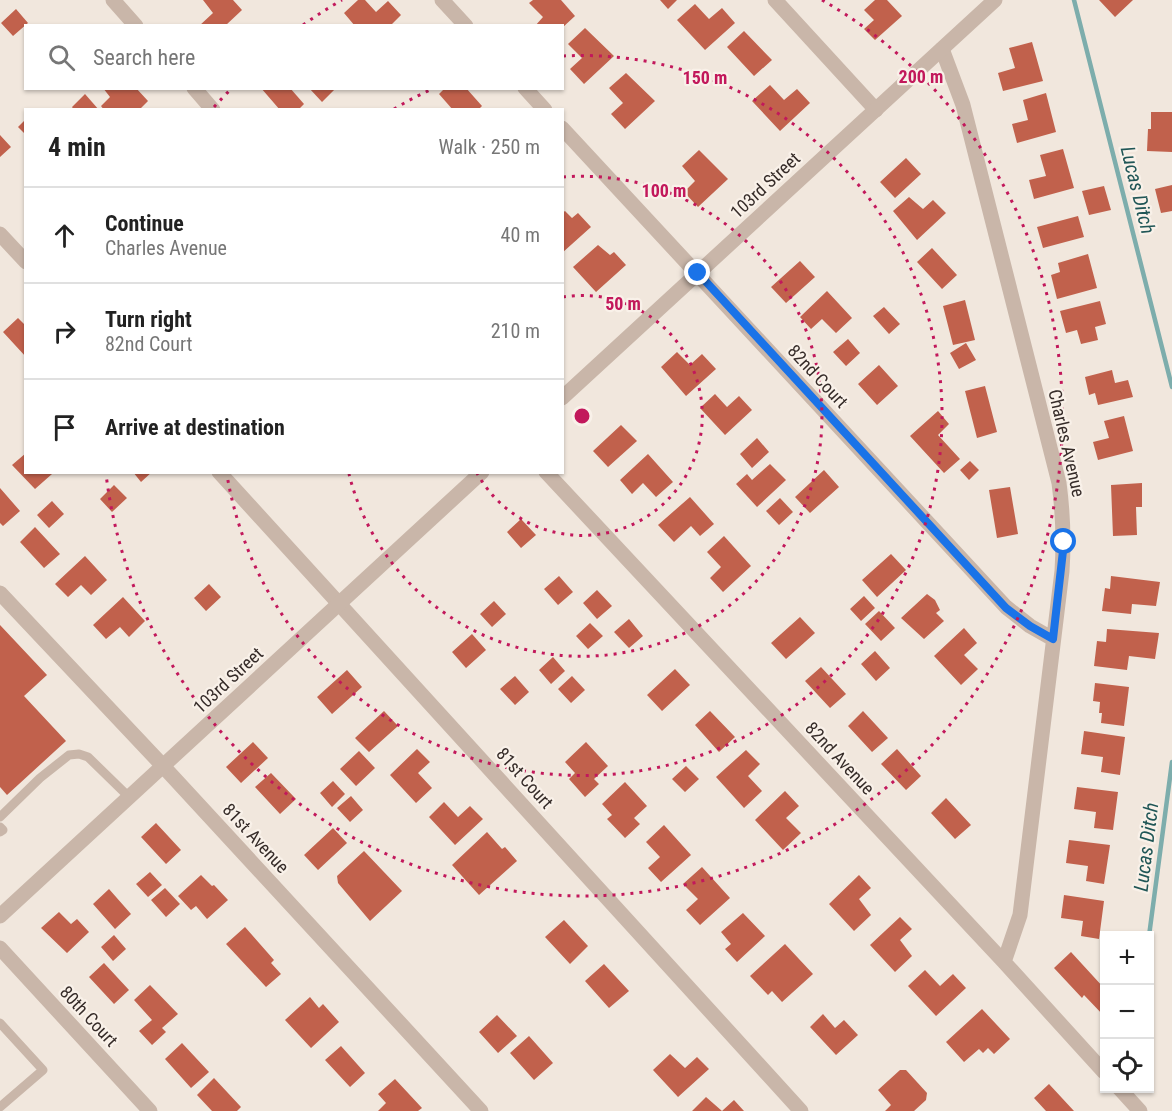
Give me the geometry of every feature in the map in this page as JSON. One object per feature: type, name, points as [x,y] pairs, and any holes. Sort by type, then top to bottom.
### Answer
[{"type":"street","points":[[113,0],[134,24]]},
{"type":"street","points":[[442,0],[464,24]]},
{"type":"street","points":[[775,0],[876,110]]},
{"type":"street","name":"103rd Street","points":[[564,396],[995,0]]},
{"type":"street","name":"Charles Avenue","points":[[942,49],[963,105],[1059,483],[1064,542],[1020,915],[1004,962]]},
{"type":"street","points":[[196,90],[211,108]]},
{"type":"street","points":[[527,90],[543,108]]},
{"type":"street","name":"82nd Court","points":[[564,131],[698,273],[1006,608],[1030,626],[1053,639]]},
{"type":"street","points":[[0,234],[24,260]]},
{"type":"street","name":"81st Court","points":[[221,474],[801,1111]]},
{"type":"street","name":"103rd Street","points":[[2,910],[163,766],[480,474]]},
{"type":"street","name":"82nd Avenue","points":[[548,474],[1100,1068]]},
{"type":"street","name":"81st Avenue","points":[[0,593],[481,1111]]},
{"type":"street","name":"80th Court","points":[[0,948],[150,1111]]},
{"type":"street","points":[[1123,1093],[1140,1111]]},
{"type":"lane","points":[[0,817],[40,778],[69,755],[80,754],[88,757],[129,797]]},
{"type":"lane","points":[[0,827],[3,830],[0,832]]},
{"type":"lane","points":[[0,1023],[43,1070],[0,1107]]},
{"type":"building","points":[[203,0],[233,0],[242,10],[227,24],[201,24],[213,13]]},
{"type":"building","points":[[358,0],[365,0],[376,12],[388,1],[401,15],[392,24],[353,24],[344,13]]},
{"type":"building","points":[[533,0],[561,0],[575,16],[564,26],[564,24],[537,24],[543,17],[529,3]]},
{"type":"building","points":[[660,0],[677,0],[668,9]]},
{"type":"building","points":[[875,0],[887,0],[902,16],[875,40],[864,29],[874,20],[864,10]]},
{"type":"building","points":[[1099,0],[1133,0],[1115,17]]},
{"type":"building","points":[[695,4],[709,19],[722,8],[735,23],[705,50],[677,20]]},
{"type":"building","points":[[16,9],[28,23],[24,24],[13,36],[1,23]]},
{"type":"building","points":[[585,28],[614,56],[584,84],[570,69],[582,58],[568,44]]},
{"type":"building","points":[[744,31],[772,60],[754,76],[727,47]]},
{"type":"building","points":[[1032,42],[1043,81],[1003,91],[998,73],[1015,68],[1009,48]]},
{"type":"building","points":[[626,73],[655,101],[625,129],[611,114],[623,103],[609,88]]},
{"type":"building","points":[[770,85],[784,100],[797,89],[810,103],[780,131],[752,101]]},
{"type":"building","points":[[105,90],[138,90],[148,101],[141,108],[102,108],[101,106],[110,97]]},
{"type":"building","points":[[263,90],[292,90],[304,104],[300,108],[278,108]]},
{"type":"building","points":[[311,90],[334,90],[322,102]]},
{"type":"building","points":[[443,90],[468,90],[482,106],[480,108],[451,108],[439,94]]},
{"type":"building","points":[[1046,93],[1056,132],[1017,143],[1012,124],[1028,120],[1023,100]]},
{"type":"building","points":[[85,94],[97,108],[73,108]]},
{"type":"building","points":[[1151,112],[1172,112],[1172,152],[1147,151]]},
{"type":"building","points":[[24,121],[24,133],[18,127]]},
{"type":"building","points":[[0,135],[11,147],[0,157]]},
{"type":"building","points":[[1063,149],[1074,188],[1034,199],[1029,180],[1046,176],[1040,155]]},
{"type":"building","points":[[699,150],[728,179],[698,207],[684,192],[695,181],[682,166]]},
{"type":"building","points":[[906,158],[921,174],[895,198],[880,182]]},
{"type":"building","points":[[1172,185],[1172,211],[1161,213],[1155,189]]},
{"type":"building","points":[[1104,186],[1111,210],[1089,215],[1082,191]]},
{"type":"building","points":[[909,197],[923,209],[933,200],[946,213],[917,240],[893,211]]},
{"type":"building","points":[[564,212],[572,218],[578,213],[591,227],[564,251]]},
{"type":"building","points":[[1078,216],[1084,237],[1043,248],[1037,227]]},
{"type":"building","points":[[598,245],[610,255],[614,252],[626,265],[596,292],[573,267]]},
{"type":"building","points":[[932,248],[957,275],[942,289],[917,262]]},
{"type":"building","points":[[1088,254],[1097,288],[1057,299],[1051,275],[1060,272],[1058,263]]},
{"type":"building","points":[[800,261],[815,277],[786,303],[771,287]]},
{"type":"building","points":[[827,291],[852,318],[836,333],[822,319],[811,329],[800,317]]},
{"type":"building","points":[[965,300],[975,340],[953,345],[943,306]]},
{"type":"building","points":[[1100,301],[1106,324],[1095,327],[1098,340],[1081,344],[1077,330],[1066,333],[1060,311]]},
{"type":"building","points":[[884,307],[900,324],[889,334],[873,316]]},
{"type":"building","points":[[18,318],[24,324],[24,355],[3,332]]},
{"type":"building","points":[[848,339],[860,353],[846,366],[833,352]]},
{"type":"building","points":[[966,343],[976,360],[959,369],[950,353]]},
{"type":"building","points":[[677,352],[690,365],[702,354],[716,369],[686,396],[661,367]]},
{"type":"building","points":[[879,365],[898,386],[877,405],[858,384]]},
{"type":"building","points":[[1112,370],[1115,383],[1128,380],[1133,397],[1098,405],[1095,393],[1089,395],[1085,377]]},
{"type":"building","points":[[985,386],[997,432],[977,438],[965,391]]},
{"type":"building","points":[[715,394],[727,407],[739,396],[752,410],[725,435],[700,408]]},
{"type":"building","points":[[938,411],[949,424],[938,435],[960,459],[944,473],[910,436]]},
{"type":"building","points":[[1124,416],[1133,451],[1098,460],[1093,442],[1109,438],[1104,421]]},
{"type":"building","points":[[621,425],[637,441],[608,467],[593,451]]},
{"type":"building","points":[[757,438],[769,452],[752,468],[740,454]]},
{"type":"building","points":[[648,454],[673,482],[656,497],[643,483],[632,494],[620,480]]},
{"type":"building","points":[[24,455],[24,474],[52,474],[35,489],[12,465]]},
{"type":"building","points":[[970,461],[979,470],[969,480],[960,470]]},
{"type":"building","points":[[770,464],[786,480],[757,507],[736,484],[747,474],[752,480]]},
{"type":"building","points":[[824,470],[839,487],[810,513],[795,497]]},
{"type":"building","points":[[135,474],[150,474],[141,482]]},
{"type":"building","points":[[1142,483],[1142,507],[1136,507],[1137,535],[1113,536],[1111,485]]},
{"type":"building","points":[[114,485],[127,498],[112,512],[100,499]]},
{"type":"building","points":[[1010,487],[1018,534],[997,538],[989,490]]},
{"type":"building","points":[[0,488],[20,511],[3,526],[0,523]]},
{"type":"building","points":[[690,497],[714,524],[700,536],[691,526],[674,542],[658,525]]},
{"type":"building","points":[[780,498],[793,512],[779,525],[766,511]]},
{"type":"building","points":[[52,501],[64,514],[49,528],[37,515]]},
{"type":"building","points":[[521,519],[536,535],[521,548],[507,532]]},
{"type":"building","points":[[35,527],[60,554],[44,568],[20,542]]},
{"type":"building","points":[[724,536],[751,566],[723,592],[710,578],[721,567],[707,552]]},
{"type":"building","points":[[891,554],[906,570],[877,597],[862,580]]},
{"type":"building","points":[[85,556],[107,580],[91,595],[81,585],[68,597],[55,584]]},
{"type":"building","points":[[559,576],[573,592],[558,605],[544,589]]},
{"type":"building","points":[[1111,576],[1160,582],[1156,606],[1132,604],[1131,614],[1102,611],[1105,588],[1110,589]]},
{"type":"building","points":[[209,584],[221,597],[206,611],[194,598]]},
{"type":"building","points":[[597,590],[612,606],[597,619],[583,603]]},
{"type":"building","points":[[927,594],[935,600],[940,610],[936,613],[944,621],[924,639],[901,618]]},
{"type":"building","points":[[864,596],[875,608],[861,621],[850,609]]},
{"type":"building","points":[[123,597],[145,621],[129,637],[120,627],[106,639],[93,625]]},
{"type":"building","points":[[494,601],[506,614],[492,627],[480,614]]},
{"type":"building","points":[[879,611],[895,628],[881,641],[865,624]]},
{"type":"building","points":[[800,617],[815,633],[786,659],[771,643]]},
{"type":"building","points":[[629,619],[643,636],[629,648],[614,632]]},
{"type":"building","points":[[590,623],[603,636],[588,649],[576,636]]},
{"type":"building","points":[[0,625],[47,675],[24,696],[66,741],[7,795],[0,787]]},
{"type":"building","points":[[964,628],[977,643],[964,655],[978,669],[961,685],[934,656]]},
{"type":"building","points":[[1107,629],[1159,633],[1155,659],[1129,656],[1127,670],[1094,666],[1097,641],[1106,642]]},
{"type":"building","points":[[472,634],[486,650],[466,668],[452,652]]},
{"type":"building","points":[[875,651],[890,668],[876,681],[861,664]]},
{"type":"building","points":[[553,657],[565,671],[551,684],[539,670]]},
{"type":"building","points":[[821,667],[846,694],[830,708],[805,681]]},
{"type":"building","points":[[675,669],[690,685],[662,711],[647,695]]},
{"type":"building","points":[[347,670],[362,687],[332,714],[317,697]]},
{"type":"building","points":[[515,676],[529,692],[515,705],[500,689]]},
{"type":"building","points":[[572,676],[585,690],[571,703],[558,689]]},
{"type":"building","points":[[1095,683],[1129,687],[1124,726],[1101,723],[1100,702],[1093,701]]},
{"type":"building","points":[[384,711],[398,726],[369,752],[355,738]]},
{"type":"building","points":[[710,711],[735,737],[719,752],[695,725]]},
{"type":"building","points":[[863,711],[888,738],[872,752],[848,726]]},
{"type":"building","points":[[1084,731],[1125,737],[1120,775],[1101,772],[1103,757],[1081,754]]},
{"type":"building","points":[[253,742],[268,758],[241,783],[226,767]]},
{"type":"building","points":[[586,742],[608,766],[594,779],[599,784],[585,797],[569,779],[575,773],[565,762]]},
{"type":"building","points":[[417,749],[430,762],[418,773],[432,788],[416,803],[390,775]]},
{"type":"building","points":[[897,749],[921,776],[906,790],[881,764]]},
{"type":"building","points":[[746,750],[760,764],[748,776],[762,791],[744,808],[716,777]]},
{"type":"building","points":[[359,751],[375,768],[356,786],[340,769]]},
{"type":"building","points":[[686,766],[699,779],[685,792],[672,779]]},
{"type":"building","points":[[271,773],[296,799],[280,814],[255,787]]},
{"type":"building","points":[[333,781],[345,794],[332,807],[320,793]]},
{"type":"building","points":[[625,782],[647,806],[634,818],[640,824],[625,838],[607,819],[612,815],[602,804]]},
{"type":"building","points":[[1077,787],[1118,792],[1113,830],[1094,828],[1096,812],[1074,809]]},
{"type":"building","points":[[785,791],[799,806],[786,818],[801,833],[783,850],[755,820]]},
{"type":"building","points":[[351,796],[363,810],[350,822],[337,808]]},
{"type":"building","points":[[946,798],[971,825],[955,839],[931,813]]},
{"type":"building","points":[[444,802],[458,817],[470,806],[483,819],[455,845],[429,817]]},
{"type":"building","points":[[156,823],[181,850],[166,864],[141,837]]},
{"type":"building","points":[[664,825],[691,855],[661,882],[648,868],[660,857],[646,842]]},
{"type":"building","points":[[333,828],[347,843],[318,870],[304,855]]},
{"type":"building","points":[[487,832],[517,861],[479,895],[452,865]]},
{"type":"building","points":[[1069,840],[1110,845],[1104,884],[1086,881],[1088,866],[1066,863]]},
{"type":"building","points":[[364,851],[402,891],[370,921],[338,883],[337,876]]},
{"type":"building","points":[[702,867],[730,898],[700,925],[686,910],[698,899],[683,884]]},
{"type":"building","points":[[150,872],[162,885],[148,897],[136,884]]},
{"type":"building","points":[[201,875],[228,900],[207,919],[196,906],[191,910],[178,896]]},
{"type":"building","points":[[859,875],[871,888],[859,899],[871,915],[854,931],[829,904]]},
{"type":"building","points":[[165,888],[180,904],[166,917],[151,900]]},
{"type":"building","points":[[109,889],[131,914],[115,929],[93,904]]},
{"type":"building","points":[[1064,895],[1104,901],[1099,939],[1081,936],[1083,921],[1061,918]]},
{"type":"building","points":[[59,912],[71,924],[77,919],[89,932],[67,953],[41,928]]},
{"type":"building","points":[[743,913],[765,936],[737,962],[725,949],[731,944],[721,932]]},
{"type":"building","points":[[900,917],[912,929],[900,940],[912,956],[895,972],[870,945]]},
{"type":"building","points":[[564,920],[588,946],[570,964],[545,937]]},
{"type":"building","points":[[245,927],[274,960],[271,963],[281,974],[266,987],[226,944]]},
{"type":"building","points":[[114,935],[126,949],[113,961],[101,947]]},
{"type":"building","points":[[785,944],[813,974],[782,1002],[772,991],[768,995],[750,976]]},
{"type":"building","points":[[1071,952],[1100,984],[1100,1012],[1084,995],[1082,998],[1054,968]]},
{"type":"building","points":[[104,963],[129,990],[114,1004],[89,977]]},
{"type":"building","points":[[604,964],[629,991],[609,1008],[585,981]]},
{"type":"building","points":[[925,970],[940,986],[953,974],[966,988],[936,1016],[908,986]]},
{"type":"building","points":[[150,985],[178,1014],[162,1028],[166,1032],[152,1045],[139,1031],[152,1020],[134,1000]]},
{"type":"building","points":[[310,997],[319,1008],[323,1004],[339,1022],[311,1048],[285,1020]]},
{"type":"building","points":[[982,1009],[1010,1039],[994,1054],[988,1048],[983,1053],[979,1049],[964,1062],[946,1042]]},
{"type":"building","points":[[823,1014],[835,1028],[844,1020],[858,1035],[836,1055],[810,1027]]},
{"type":"building","points":[[497,1015],[517,1036],[498,1053],[479,1032]]},
{"type":"building","points":[[529,1036],[553,1063],[534,1080],[510,1053]]},
{"type":"building","points":[[182,1043],[209,1072],[191,1088],[165,1059]]},
{"type":"building","points":[[341,1046],[365,1073],[350,1087],[325,1060]]},
{"type":"building","points":[[670,1054],[685,1068],[697,1057],[709,1069],[678,1097],[653,1070]]},
{"type":"building","points":[[900,1070],[906,1070],[927,1093],[926,1100],[914,1111],[885,1111],[891,1105],[878,1090]]},
{"type":"building","points":[[214,1078],[241,1107],[237,1111],[212,1111],[197,1095]]},
{"type":"building","points":[[395,1079],[422,1108],[418,1111],[378,1111],[386,1103],[378,1094]]},
{"type":"building","points":[[1049,1084],[1074,1111],[1046,1111],[1034,1098]]},
{"type":"building","points":[[706,1097],[722,1111],[692,1111]]},
{"type":"building","points":[[734,1100],[744,1111],[722,1111]]},
{"type":"waterway","name":"Lucas Ditch","points":[[1074,0],[1172,387]]},
{"type":"waterway","name":"Lucas Ditch","points":[[1150,931],[1172,762]]},
{"type":"route","points":[[698,273],[1006,608],[1030,626],[1053,639],[1064,542]]}]
